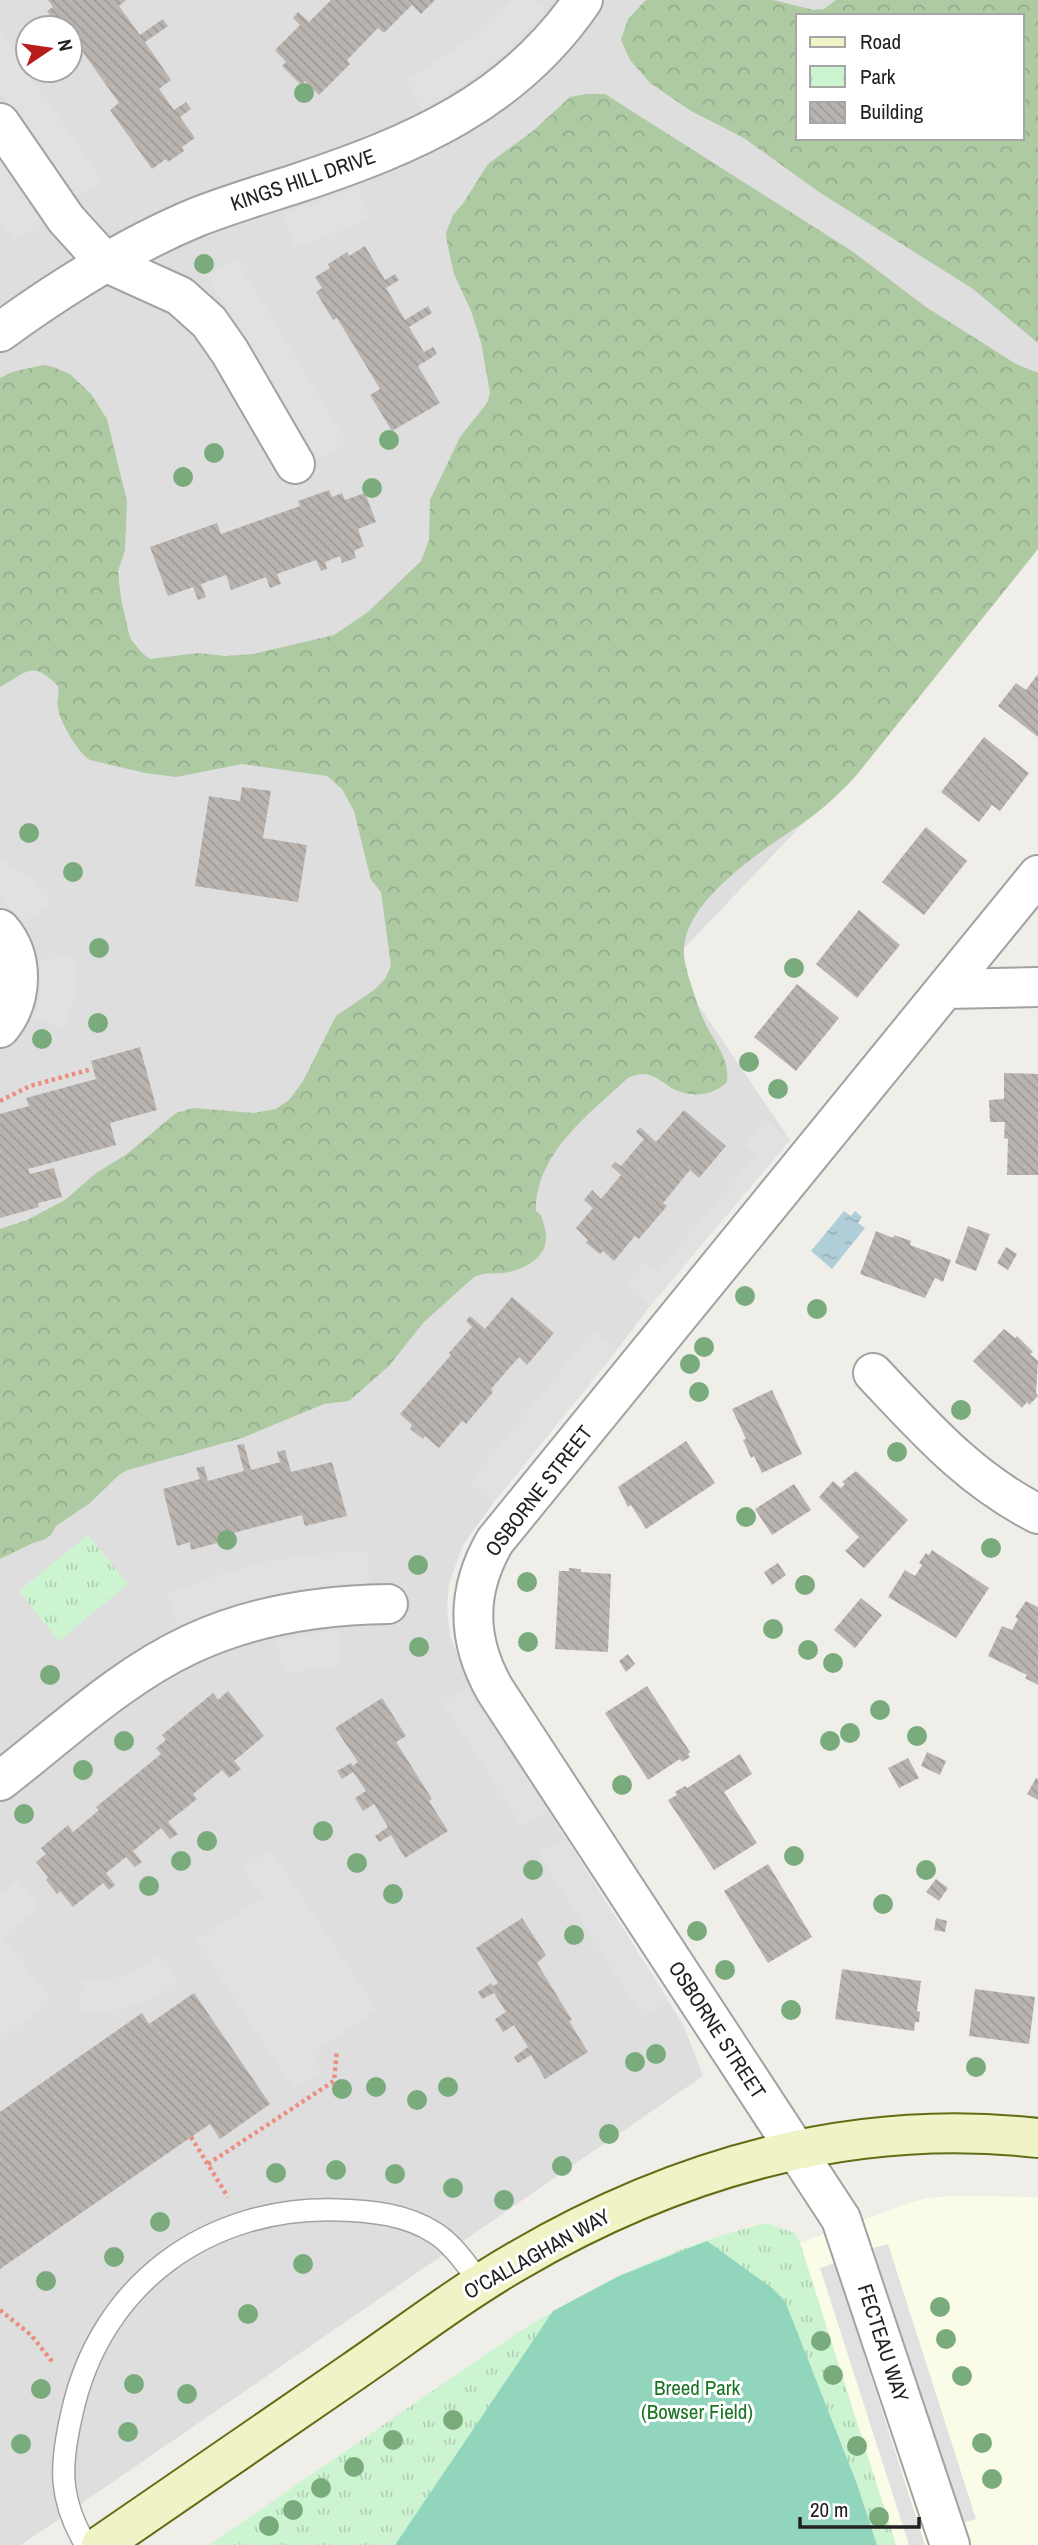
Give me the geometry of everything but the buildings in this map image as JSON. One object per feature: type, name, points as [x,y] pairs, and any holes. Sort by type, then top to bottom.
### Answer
[{"type":"street","name":"KINGS HILL DRIVE","points":[[0,332],[105,262],[144,242],[204,215],[370,158],[447,124],[522,69],[583,0]]},
{"type":"street","points":[[0,123],[66,219],[105,262],[180,296],[209,322],[230,352],[295,464]]},
{"type":"street","name":"OSBORNE STREET","points":[[796,2149],[719,2036],[486,1675],[476,1645],[474,1594],[482,1566],[495,1541],[1038,875]]},
{"type":"street","points":[[0,929],[16,958],[18,985],[12,1010],[0,1028]]},
{"type":"street","points":[[946,989],[1038,987]]},
{"type":"street","points":[[873,1373],[943,1446],[985,1483],[1038,1514]]},
{"type":"street","points":[[0,1782],[121,1686],[163,1659],[208,1636],[290,1612],[388,1604]]},
{"type":"street","name":"O'CALLAGHAN WAY","points":[[101,2545],[481,2283],[555,2240],[644,2197],[730,2166],[796,2149],[876,2137],[986,2133],[1038,2138]]},
{"type":"street","name":"FECTEAU WAY","points":[[796,2149],[834,2206],[847,2232],[950,2545]]},
{"type":"lane","points":[[86,2545],[68,2510],[62,2469],[76,2392],[107,2326],[141,2283],[165,2262],[192,2245],[238,2224],[281,2212],[363,2210],[392,2215],[420,2224],[436,2233],[481,2283]]},
{"type":"path","points":[[0,1101],[30,1086],[92,1069]]},
{"type":"path","points":[[208,2164],[334,2081],[337,2050]]},
{"type":"path","points":[[191,2137],[229,2199],[238,2224]]},
{"type":"path","points":[[0,2309],[31,2335],[76,2392]]},
{"type":"shaded area","points":[[0,0],[898,0],[796,14],[796,140],[801,140],[1038,323],[1038,535],[858,766],[670,963],[790,1140],[650,1306],[493,1503],[463,1545],[449,1584],[447,1606],[450,1636],[470,1686],[683,2024],[703,2076],[21,2545],[0,2545]]},
{"type":"shaded area","points":[[511,0],[534,0],[546,10],[514,45],[489,66],[423,110],[407,81],[468,40]]},
{"type":"shaded area","points":[[0,33],[14,53],[14,84],[36,84],[102,179],[15,241],[0,220],[0,111],[9,105],[0,92]]},
{"type":"shaded area","points":[[358,187],[370,220],[295,247],[283,213]]},
{"type":"shaded area","points":[[236,259],[347,442],[319,459],[207,277]]},
{"type":"shaded area","points":[[0,859],[31,879],[52,904],[24,922],[0,897]]},
{"type":"shaded area","points":[[72,954],[75,972],[74,995],[66,1028],[34,1018],[41,991],[40,961]]},
{"type":"shaded area","points":[[765,1119],[790,1140],[650,1306],[625,1285],[645,1262],[657,1272],[756,1155],[744,1144]]},
{"type":"shaded area","points":[[593,1330],[617,1350],[493,1503],[469,1483]]},
{"type":"shaded area","points":[[368,1551],[369,1585],[319,1587],[272,1595],[225,1608],[179,1626],[166,1595],[214,1576],[264,1562],[316,1554]]},
{"type":"shaded area","points":[[337,1630],[343,1664],[283,1674],[277,1640]]},
{"type":"shaded area","points":[[470,1686],[549,1810],[522,1827],[443,1703]]},
{"type":"shaded area","points":[[564,1837],[669,2001],[643,2017],[538,1854]]},
{"type":"shaded area","points":[[271,1849],[377,2010],[310,2054],[321,2071],[294,2090],[196,1940],[262,1897],[243,1868]]},
{"type":"shaded area","points":[[18,1879],[40,1908],[3,1937],[52,2000],[0,2041],[0,1894]]},
{"type":"shaded area","points":[[160,1955],[178,1980],[169,1988],[148,2000],[125,2008],[77,2012],[83,1981],[126,1975]]},
{"type":"shaded area","points":[[955,2196],[1038,2197],[1038,2545],[896,2545],[800,2243],[912,2202]]},
{"type":"shaded area","points":[[888,2244],[976,2519],[962,2523],[873,2248]]},
{"type":"shaded area","points":[[835,2263],[925,2545],[909,2545],[820,2268]]},
{"type":"green space","points":[[646,0],[773,0],[814,10],[824,9],[836,0],[1038,0],[1038,343],[973,289],[819,192],[744,138],[691,111],[650,83],[630,60],[621,40],[628,19]]},
{"type":"green space","points":[[605,94],[852,251],[926,307],[1016,364],[1038,373],[1038,549],[855,777],[817,813],[731,876],[699,910],[689,928],[684,959],[700,1012],[724,1058],[727,1082],[715,1091],[692,1094],[677,1091],[650,1075],[640,1074],[628,1078],[567,1136],[545,1171],[538,1190],[536,1211],[541,1215],[546,1237],[538,1258],[517,1270],[474,1277],[423,1323],[389,1366],[349,1401],[324,1404],[242,1438],[128,1470],[120,1474],[90,1503],[56,1526],[51,1535],[0,1559],[0,1229],[27,1220],[65,1200],[96,1173],[127,1154],[176,1113],[193,1108],[254,1113],[276,1109],[289,1100],[303,1081],[336,1016],[374,990],[385,979],[391,966],[381,892],[371,880],[354,811],[342,789],[327,776],[242,764],[176,777],[90,760],[66,729],[59,714],[58,686],[49,678],[42,673],[30,671],[0,687],[0,378],[12,372],[43,365],[53,367],[70,374],[91,394],[107,419],[127,501],[125,550],[118,571],[121,599],[130,638],[142,653],[150,659],[198,653],[225,656],[253,654],[334,635],[368,612],[421,561],[429,540],[430,500],[460,437],[487,403],[490,393],[481,342],[471,311],[454,274],[447,243],[446,233],[453,215],[488,164],[533,131],[570,97]]},
{"type":"green space","points":[[88,1535],[128,1584],[59,1641],[19,1591]]},
{"type":"green space","name":"Breed Park (Bowser Field)","points":[[765,2223],[795,2233],[800,2243],[896,2545],[209,2545],[517,2333],[557,2309],[660,2258]]},
{"type":"green space","name":"Breed Park (Bowser Field)","points":[[707,2241],[772,2288],[785,2301],[857,2484],[877,2545],[395,2545],[553,2311],[619,2276]]},
{"type":"water","points":[[844,1211],[851,1216],[855,1211],[862,1217],[858,1223],[865,1228],[832,1269],[811,1251]]}]
